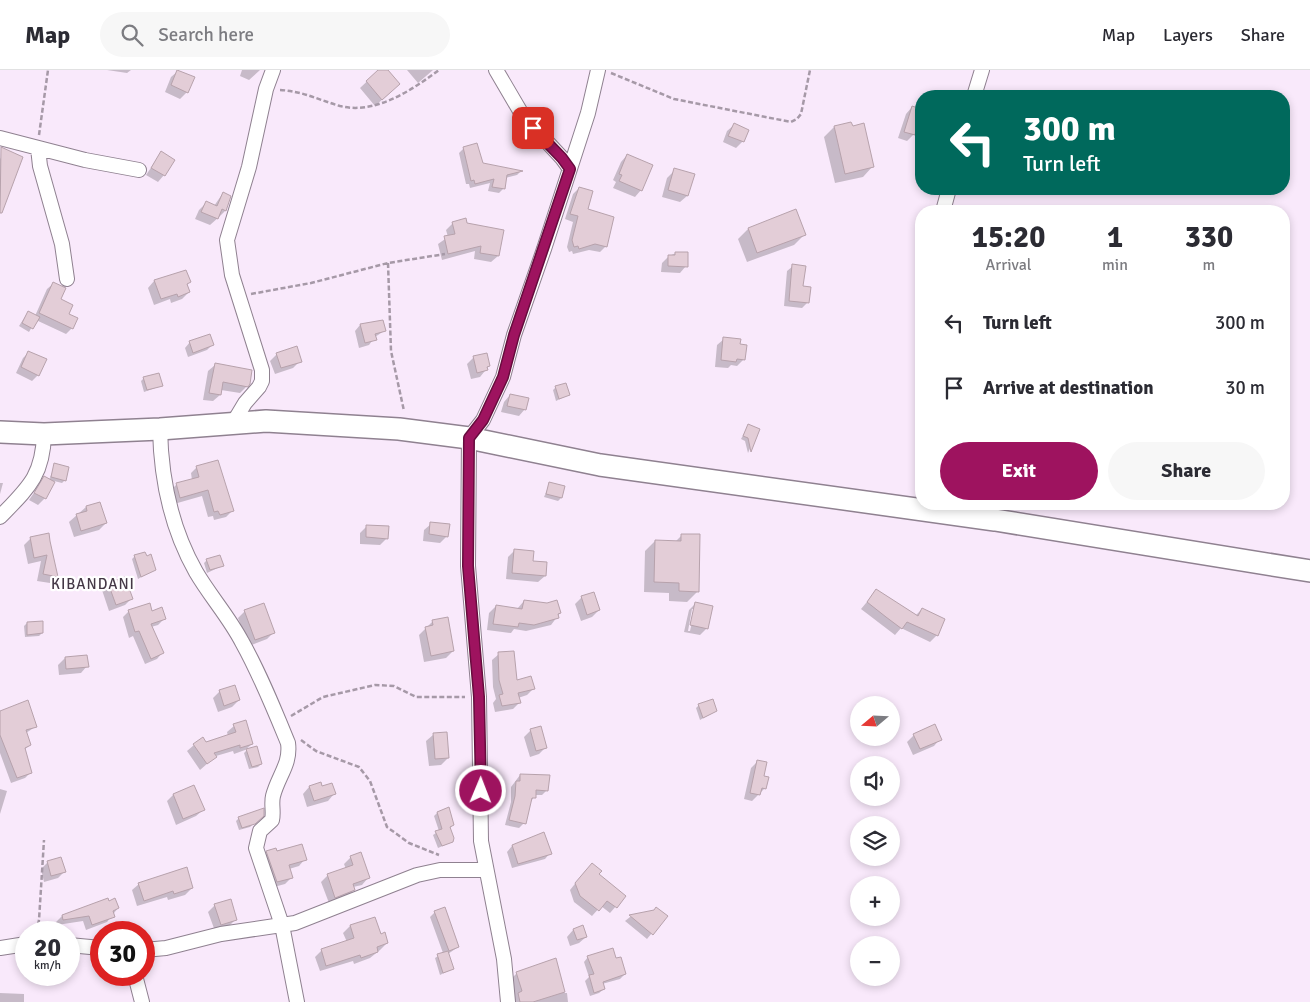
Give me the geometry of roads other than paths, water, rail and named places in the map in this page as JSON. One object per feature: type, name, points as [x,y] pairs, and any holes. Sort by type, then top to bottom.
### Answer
[{"type":"main road","points":[[0,432],[44,434],[160,429],[266,421],[409,430],[469,438],[600,465],[915,503]]},
{"type":"main road","points":[[971,510],[1310,571]]},
{"type":"street","points":[[234,423],[245,403],[262,382],[260,363],[239,298],[227,251],[227,240],[250,167],[266,89],[274,70]]},
{"type":"street","points":[[496,70],[523,116],[570,169]]},
{"type":"street","points":[[496,1002],[507,998],[500,936],[481,841],[479,697],[468,566],[469,438],[483,420],[503,377],[514,335],[588,113],[598,70]]},
{"type":"street","points":[[976,90],[982,70]]},
{"type":"street","points":[[0,138],[139,170]]},
{"type":"street","points":[[38,148],[40,166],[62,244],[67,279]]},
{"type":"street","points":[[160,429],[161,457],[166,495],[181,542],[196,572],[242,642],[288,743],[290,753],[273,795],[272,820],[260,831],[256,848],[282,925],[297,1002]]},
{"type":"street","points":[[0,517],[36,475],[44,453],[44,434]]},
{"type":"street","points":[[155,949],[221,934],[282,925],[311,918],[417,874],[440,870],[486,870]]},
{"type":"street","points":[[0,948],[15,946]]},
{"type":"street","points":[[138,986],[142,1002]]},
{"type":"district","name":"KIBANDANI","points":[[93,584]]}]
